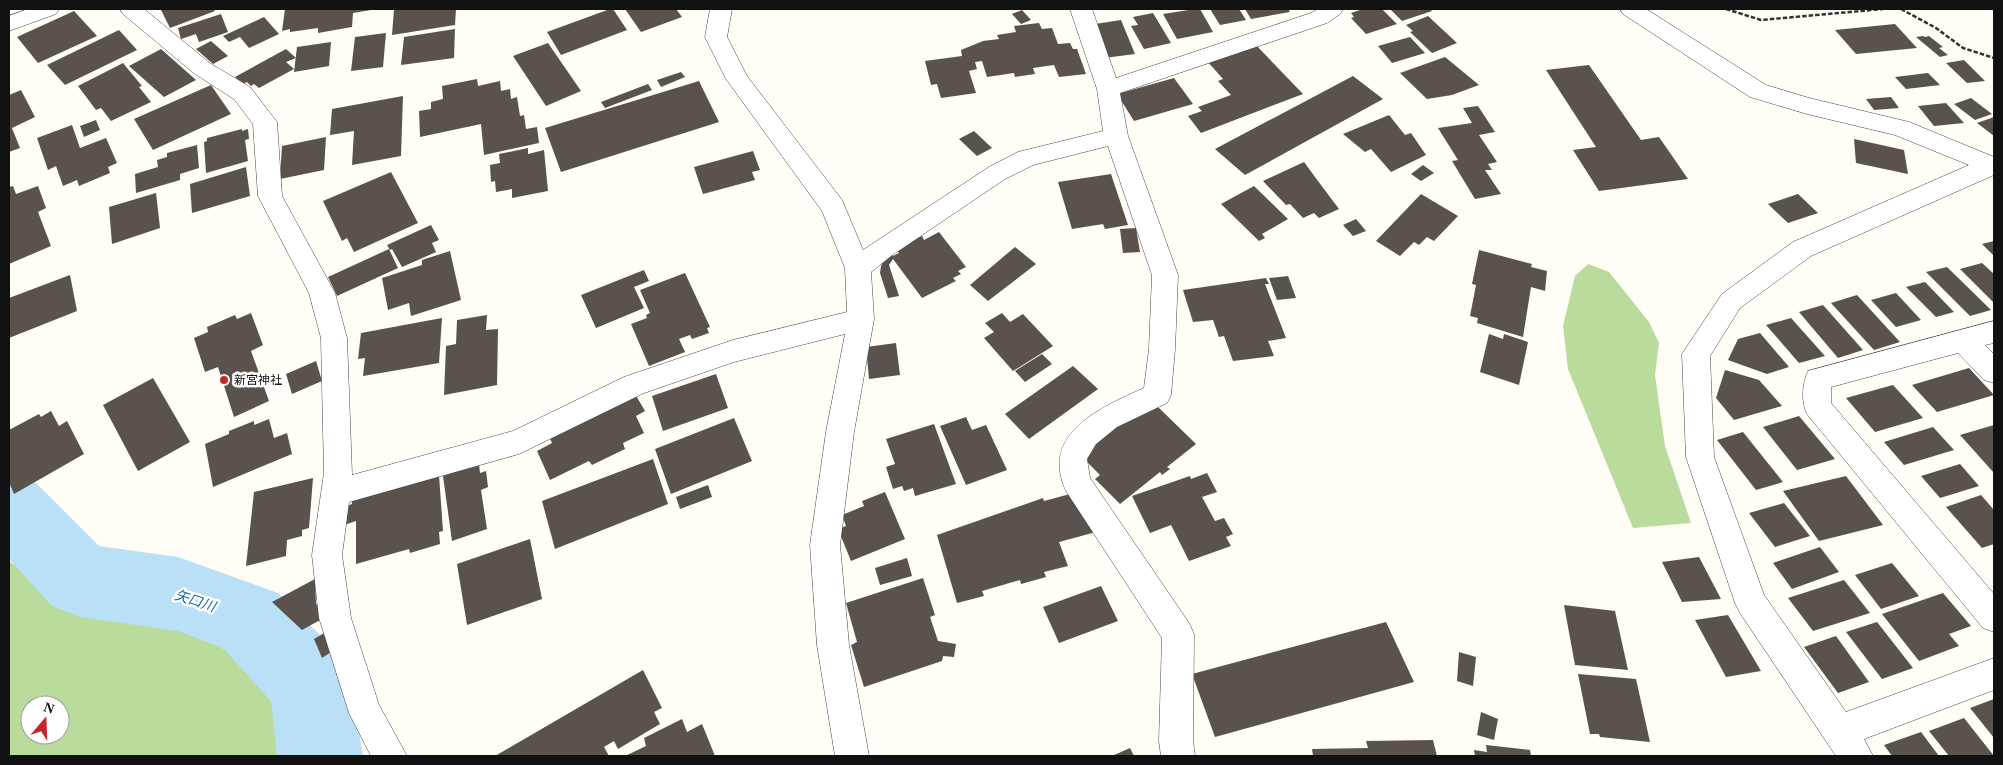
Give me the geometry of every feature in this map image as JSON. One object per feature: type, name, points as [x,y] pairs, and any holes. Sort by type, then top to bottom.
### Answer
[{"type":"street","points":[[9,24],[48,9]]},
{"type":"street","points":[[132,9],[203,69],[242,93],[265,122],[270,196],[322,293],[334,338],[338,473],[327,555],[335,618],[365,714],[390,756]]},
{"type":"street","points":[[722,9],[719,12],[716,37],[737,79],[833,207],[858,268],[861,319],[840,432],[825,545],[833,645],[852,756]]},
{"type":"street","points":[[1082,9],[1108,89],[1116,136],[1165,275],[1162,349],[1157,395],[1100,422],[1080,444],[1073,461],[1076,482],[1178,634],[1176,741],[1178,756]]},
{"type":"street","points":[[1108,89],[1319,18],[1332,9]]},
{"type":"street","points":[[1631,9],[1758,91],[1807,106],[1901,128],[1993,165]]},
{"type":"street","points":[[858,268],[882,249],[1026,158],[1116,136]]},
{"type":"street","points":[[1993,165],[1802,249],[1731,301],[1696,354],[1700,457],[1752,604],[1847,744],[1994,674]]},
{"type":"street","points":[[335,493],[518,442],[634,385],[733,351],[861,319]]},
{"type":"street","points":[[1994,332],[1818,379],[1818,406],[1994,617]]},
{"type":"street","points":[[1964,341],[1994,372]]},
{"type":"path","points":[[1726,9],[1761,20],[1884,9]]},
{"type":"path","points":[[1901,9],[1936,28],[1963,48],[1994,58]]},
{"type":"green space","points":[[1588,264],[1609,272],[1649,322],[1659,343],[1655,375],[1665,446],[1691,523],[1633,528],[1568,369],[1563,326],[1575,276]]},
{"type":"green space","points":[[9,561],[64,600],[166,617],[253,665],[304,722],[305,756],[9,756]]},
{"type":"building","points":[[213,9],[215,11],[170,28],[161,10]]},
{"type":"building","points":[[285,9],[371,10],[353,13],[352,27],[318,33],[318,28],[290,32],[290,29],[282,31]]},
{"type":"building","points":[[394,9],[456,9],[455,25],[392,35]]},
{"type":"building","points":[[613,9],[627,30],[561,55],[547,32]]},
{"type":"building","points":[[625,9],[676,9],[682,17],[641,32]]},
{"type":"building","points":[[1200,9],[1213,32],[1177,39],[1163,14]]},
{"type":"building","points":[[1210,9],[1239,9],[1246,20],[1220,25]]},
{"type":"building","points":[[1245,9],[1288,9],[1290,12],[1251,19]]},
{"type":"building","points":[[1358,9],[1382,9],[1397,24],[1366,34],[1351,18],[1354,17],[1351,13],[1360,10]]},
{"type":"building","points":[[1390,9],[1430,9],[1432,11],[1402,21]]},
{"type":"building","points":[[1022,10],[1031,20],[1021,24],[1012,14]]},
{"type":"building","points":[[74,11],[97,36],[38,63],[17,37]]},
{"type":"building","points":[[1153,13],[1171,43],[1144,49],[1131,26],[1138,25],[1133,17]]},
{"type":"building","points":[[221,14],[228,32],[199,42],[196,34],[181,39],[178,28]]},
{"type":"building","points":[[1428,16],[1457,43],[1432,53],[1410,32],[1413,31],[1406,25]]},
{"type":"building","points":[[264,17],[279,34],[249,48],[240,37],[229,42],[223,36]]},
{"type":"building","points":[[1121,20],[1135,54],[1104,58],[1095,24]]},
{"type":"building","points":[[1039,23],[1042,29],[1052,28],[1058,44],[1070,43],[1073,49],[1077,49],[1086,74],[1059,77],[1054,65],[1033,68],[1035,74],[1015,77],[1014,73],[987,77],[982,61],[975,62],[977,69],[969,71],[976,93],[941,98],[937,84],[931,85],[925,61],[962,56],[961,50],[983,41],[999,39],[997,35],[1016,32],[1014,26]]},
{"type":"building","points":[[1895,24],[1917,48],[1856,54],[1835,30]]},
{"type":"building","points":[[455,29],[454,58],[401,65],[404,37]]},
{"type":"building","points":[[119,30],[137,50],[65,85],[47,65]]},
{"type":"building","points":[[386,33],[383,67],[351,71],[355,37]]},
{"type":"building","points":[[1929,36],[1943,47],[1939,48],[1948,55],[1940,57],[1916,37]]},
{"type":"building","points":[[1410,37],[1425,53],[1392,63],[1378,46]]},
{"type":"building","points":[[211,41],[228,56],[213,64],[196,49]]},
{"type":"building","points":[[331,42],[329,66],[294,72],[297,47]]},
{"type":"building","points":[[548,43],[581,91],[546,106],[513,56]]},
{"type":"building","points":[[1255,44],[1303,94],[1201,133],[1188,116],[1202,111],[1198,107],[1231,95],[1218,81],[1223,79],[1207,61]]},
{"type":"building","points":[[161,49],[196,80],[164,97],[129,66]]},
{"type":"building","points":[[286,49],[296,58],[286,62],[294,69],[259,88],[254,84],[251,86],[247,82],[243,84],[235,77]]},
{"type":"building","points":[[1445,57],[1479,85],[1452,95],[1427,99],[1400,73]]},
{"type":"building","points":[[1964,60],[1985,81],[1967,83],[1946,63]]},
{"type":"building","points":[[123,63],[142,86],[139,87],[151,102],[111,121],[101,108],[96,110],[78,86]]},
{"type":"building","points":[[1589,65],[1641,140],[1659,137],[1688,179],[1599,191],[1573,150],[1596,147],[1546,70]]},
{"type":"building","points":[[681,72],[685,77],[661,87],[657,80]]},
{"type":"building","points":[[1928,73],[1940,85],[1906,89],[1895,77]]},
{"type":"building","points":[[1353,76],[1383,99],[1245,175],[1215,149]]},
{"type":"building","points":[[1174,78],[1193,104],[1134,121],[1117,94]]},
{"type":"building","points":[[477,79],[478,86],[500,81],[501,91],[510,89],[511,99],[517,97],[520,116],[524,115],[526,129],[537,127],[539,143],[484,155],[481,124],[420,137],[419,111],[431,109],[431,102],[443,99],[442,86]]},
{"type":"building","points":[[699,81],[719,122],[561,172],[545,128]]},
{"type":"building","points":[[648,84],[652,90],[605,108],[601,102]]},
{"type":"building","points":[[211,85],[231,114],[153,150],[134,119]]},
{"type":"building","points":[[21,90],[35,117],[12,128],[20,148],[9,152],[9,95]]},
{"type":"building","points":[[403,96],[401,156],[352,165],[354,131],[330,135],[332,109]]},
{"type":"building","points":[[1891,97],[1899,108],[1874,110],[1866,99]]},
{"type":"building","points":[[1971,98],[1992,114],[1975,120],[1954,104]]},
{"type":"building","points":[[1946,103],[1964,123],[1934,126],[1918,106]]},
{"type":"building","points":[[1478,106],[1495,132],[1479,135],[1497,162],[1488,164],[1492,170],[1485,170],[1501,194],[1475,199],[1452,161],[1458,160],[1438,128],[1472,123],[1463,108]]},
{"type":"building","points":[[1389,115],[1405,135],[1411,133],[1426,155],[1391,172],[1371,149],[1365,152],[1343,134]]},
{"type":"building","points":[[1994,117],[1994,136],[1977,123]]},
{"type":"building","points":[[96,120],[100,130],[84,137],[80,126]]},
{"type":"building","points":[[72,125],[80,148],[106,138],[117,163],[108,167],[110,173],[79,186],[77,180],[63,186],[56,166],[48,170],[37,138]]},
{"type":"building","points":[[242,129],[242,131],[248,129],[249,139],[245,140],[248,161],[206,173],[204,142],[207,141],[207,138]]},
{"type":"building","points":[[974,131],[992,148],[977,156],[959,139]]},
{"type":"building","points":[[326,137],[324,170],[280,179],[282,146]]},
{"type":"building","points":[[1854,139],[1904,150],[1908,174],[1856,163]]},
{"type":"building","points":[[197,145],[199,168],[180,174],[180,180],[136,193],[135,174],[158,167],[157,160],[167,157],[167,153]]},
{"type":"building","points":[[528,148],[528,154],[544,150],[548,191],[512,198],[512,189],[496,192],[495,181],[491,182],[490,165],[500,163],[499,154]]},
{"type":"building","points":[[753,151],[760,170],[752,172],[755,180],[703,194],[694,167]]},
{"type":"building","points":[[1304,162],[1339,209],[1319,218],[1314,213],[1303,218],[1290,204],[1286,205],[1263,181]]},
{"type":"building","points":[[1423,165],[1434,173],[1421,181],[1411,174]]},
{"type":"building","points":[[246,167],[250,196],[192,213],[190,184]]},
{"type":"building","points":[[391,172],[418,223],[354,252],[347,238],[342,241],[323,201]]},
{"type":"building","points":[[1111,174],[1128,225],[1105,229],[1103,224],[1072,229],[1058,182]]},
{"type":"building","points":[[13,186],[16,194],[38,186],[46,208],[38,212],[51,246],[9,264],[9,187]]},
{"type":"building","points":[[1254,186],[1288,219],[1262,234],[1265,238],[1259,241],[1221,204]]},
{"type":"building","points":[[156,193],[160,228],[112,244],[109,207]]},
{"type":"building","points":[[1421,194],[1458,216],[1434,241],[1427,237],[1419,245],[1414,242],[1400,256],[1376,241]]},
{"type":"building","points":[[1798,194],[1818,213],[1788,223],[1768,204]]},
{"type":"building","points":[[1356,219],[1366,231],[1353,236],[1343,225]]},
{"type":"building","points":[[431,225],[439,240],[432,243],[436,252],[402,267],[392,249],[390,250],[387,245]]},
{"type":"building","points":[[1136,228],[1140,252],[1123,253],[1120,229]]},
{"type":"building","points":[[939,232],[966,267],[958,271],[961,274],[953,278],[956,281],[922,298],[893,259],[889,265],[899,296],[888,298],[880,273],[887,253],[893,254],[893,256],[899,253],[895,248],[922,236],[924,240]]},
{"type":"building","points":[[1994,241],[1994,256],[1982,244]]},
{"type":"building","points":[[1015,247],[1036,264],[988,301],[970,285]]},
{"type":"building","points":[[389,249],[398,268],[337,296],[328,277]]},
{"type":"building","points":[[1479,250],[1532,264],[1531,267],[1547,271],[1545,291],[1531,287],[1523,337],[1477,323],[1478,318],[1470,316],[1476,285],[1472,284]]},
{"type":"building","points":[[450,251],[461,300],[411,316],[409,303],[388,310],[382,278],[422,265],[422,260]]},
{"type":"building","points":[[1982,263],[1994,274],[1994,303],[1960,269]]},
{"type":"building","points":[[1947,267],[1991,310],[1970,316],[1926,272]]},
{"type":"building","points":[[644,270],[649,281],[634,287],[644,308],[596,328],[581,295]]},
{"type":"building","points":[[685,273],[710,327],[707,328],[709,333],[692,339],[690,335],[679,339],[685,352],[649,366],[631,324],[647,318],[646,315],[650,313],[640,290]]},
{"type":"building","points":[[70,275],[77,311],[9,338],[9,298]]},
{"type":"building","points":[[1288,276],[1296,298],[1277,300],[1269,278]]},
{"type":"building","points":[[1266,278],[1269,284],[1265,284],[1286,338],[1268,341],[1274,356],[1233,361],[1224,336],[1219,337],[1213,320],[1193,322],[1183,290]]},
{"type":"building","points":[[1925,282],[1954,312],[1936,317],[1906,287]]},
{"type":"building","points":[[1896,293],[1921,320],[1896,327],[1871,300]]},
{"type":"building","points":[[1857,295],[1900,342],[1874,350],[1831,303]]},
{"type":"building","points":[[1823,305],[1863,350],[1838,358],[1799,312]]},
{"type":"building","points":[[251,313],[263,345],[251,351],[269,401],[234,417],[218,367],[205,372],[194,338],[208,332],[207,327],[235,315],[237,319]]},
{"type":"building","points":[[1002,313],[1010,322],[1023,314],[1053,346],[1013,371],[984,338],[994,332],[985,323]]},
{"type":"building","points":[[487,315],[486,330],[498,329],[497,385],[444,395],[446,346],[456,344],[457,320]]},
{"type":"building","points":[[442,318],[439,363],[363,376],[365,358],[358,359],[361,333]]},
{"type":"building","points":[[1791,318],[1825,356],[1799,363],[1766,325]]},
{"type":"building","points":[[1760,333],[1789,367],[1767,374],[1728,360],[1738,339]]},
{"type":"building","points":[[1489,334],[1503,339],[1504,334],[1528,342],[1519,385],[1480,372]]},
{"type":"building","points":[[896,343],[900,375],[869,379],[866,347]]},
{"type":"building","points":[[1042,354],[1052,364],[1025,382],[1015,371]]},
{"type":"building","points":[[316,361],[322,381],[292,394],[286,374]]},
{"type":"building","points":[[1073,366],[1098,389],[1029,439],[1005,414]]},
{"type":"building","points":[[1969,368],[1994,395],[1937,412],[1912,385]]},
{"type":"building","points":[[1725,370],[1759,380],[1782,406],[1734,420],[1716,398]]},
{"type":"building","points":[[716,374],[728,408],[663,431],[652,396]]},
{"type":"building","points":[[153,378],[190,442],[138,471],[103,405]]},
{"type":"building","points":[[1893,385],[1923,418],[1875,432],[1846,398]]},
{"type":"building","points":[[635,394],[645,411],[636,416],[644,433],[623,443],[625,449],[592,465],[589,461],[550,480],[537,451],[552,443],[548,434]]},
{"type":"building","points":[[1157,406],[1196,444],[1167,467],[1170,469],[1162,475],[1160,472],[1120,504],[1095,479],[1100,475],[1078,453],[1090,440]]},
{"type":"building","points":[[51,411],[59,426],[67,421],[84,454],[14,494],[9,482],[9,430],[39,414],[41,417]]},
{"type":"building","points":[[1799,416],[1835,459],[1797,470],[1763,427]]},
{"type":"building","points":[[966,417],[972,430],[986,425],[1007,470],[966,485],[940,426]]},
{"type":"building","points":[[734,418],[752,461],[671,494],[655,449]]},
{"type":"building","points":[[269,419],[274,438],[287,433],[292,454],[213,487],[205,444],[229,434],[229,431],[254,421],[254,425]]},
{"type":"building","points":[[934,424],[956,484],[915,496],[913,488],[904,491],[902,486],[893,489],[886,467],[895,464],[886,439]]},
{"type":"building","points":[[1994,425],[1994,473],[1960,435]]},
{"type":"building","points":[[1933,427],[1954,450],[1904,465],[1884,442]]},
{"type":"building","points":[[1743,432],[1783,482],[1756,490],[1717,440]]},
{"type":"building","points":[[653,459],[668,504],[555,549],[542,501]]},
{"type":"building","points":[[479,464],[480,473],[486,471],[488,487],[481,490],[487,529],[452,541],[443,476]]},
{"type":"building","points":[[1960,464],[1979,486],[1940,498],[1921,476]]},
{"type":"building","points":[[1207,473],[1217,492],[1202,497],[1215,521],[1224,518],[1233,534],[1226,537],[1231,546],[1189,561],[1171,525],[1150,533],[1132,496],[1190,476],[1191,479]]},
{"type":"building","points":[[439,475],[443,531],[439,532],[440,544],[410,553],[409,549],[356,564],[356,521],[344,525],[343,507],[352,504],[352,498]]},
{"type":"building","points":[[1846,476],[1883,525],[1819,541],[1783,491]]},
{"type":"building","points":[[313,478],[309,528],[302,530],[302,536],[287,540],[286,556],[246,566],[254,492]]},
{"type":"building","points":[[708,485],[712,497],[680,509],[676,497]]},
{"type":"building","points":[[885,492],[905,539],[851,561],[838,529],[846,526],[842,515],[864,506],[862,501]]},
{"type":"building","points":[[1070,494],[1075,505],[1085,502],[1096,532],[1059,542],[1068,566],[1044,572],[1046,577],[1021,584],[1020,580],[982,591],[984,596],[957,603],[937,535],[1043,498],[1044,501]]},
{"type":"building","points":[[1981,495],[1994,510],[1994,544],[1982,548],[1946,507]]},
{"type":"building","points":[[1784,503],[1810,536],[1775,547],[1749,513]]},
{"type":"building","points":[[530,539],[542,599],[467,625],[457,564]]},
{"type":"building","points":[[1820,547],[1839,572],[1792,589],[1773,563]]},
{"type":"building","points":[[1699,557],[1721,599],[1682,602],[1662,562]]},
{"type":"building","points":[[907,558],[912,576],[880,585],[875,568]]},
{"type":"building","points":[[1892,563],[1919,596],[1881,609],[1855,575]]},
{"type":"building","points":[[923,578],[935,615],[930,617],[938,641],[956,644],[954,657],[943,656],[942,661],[864,687],[851,645],[857,642],[846,603]]},
{"type":"building","points":[[315,579],[316,603],[322,619],[302,630],[272,602]]},
{"type":"building","points":[[1844,580],[1870,613],[1813,631],[1788,598]]},
{"type":"building","points":[[1101,586],[1118,621],[1059,643],[1043,607]]},
{"type":"building","points":[[1943,593],[1971,626],[1949,634],[1959,646],[1919,661],[1882,614]]},
{"type":"building","points":[[1564,605],[1615,611],[1628,670],[1575,665]]},
{"type":"building","points":[[1728,615],[1761,671],[1726,677],[1695,620]]},
{"type":"building","points":[[1386,622],[1414,682],[1215,737],[1192,674]]},
{"type":"building","points":[[1877,622],[1913,668],[1882,679],[1846,632]]},
{"type":"building","points":[[326,632],[334,650],[322,658],[314,639]]},
{"type":"building","points":[[1836,636],[1869,682],[1838,693],[1804,647]]},
{"type":"building","points":[[1459,652],[1476,657],[1473,686],[1457,681]]},
{"type":"building","points":[[643,670],[662,708],[654,712],[660,724],[618,749],[614,741],[604,747],[609,756],[495,756]]},
{"type":"building","points":[[1578,674],[1636,679],[1650,742],[1600,737],[1599,734],[1590,734]]},
{"type":"building","points":[[1994,699],[1994,738],[1970,708]]},
{"type":"building","points":[[1481,712],[1498,719],[1494,740],[1477,735]]},
{"type":"building","points":[[1964,718],[1994,756],[1949,756],[1929,731]]},
{"type":"building","points":[[682,719],[687,732],[702,724],[715,756],[625,756],[646,746],[644,738]]},
{"type":"building","points":[[1921,732],[1939,756],[1892,756],[1884,745]]},
{"type":"building","points":[[1433,740],[1437,756],[1313,756],[1312,749],[1368,748],[1366,741]]},
{"type":"building","points":[[1486,745],[1530,750],[1531,756],[1475,756],[1474,750],[1487,752]]},
{"type":"building","points":[[1130,748],[1134,756],[1112,756]]},
{"type":"waterway","name":"矢口川","points":[[9,507],[80,580],[178,594],[250,620],[310,683],[320,756]]},
{"type":"place","name":"新宮神社","points":[[224,380]]}]
